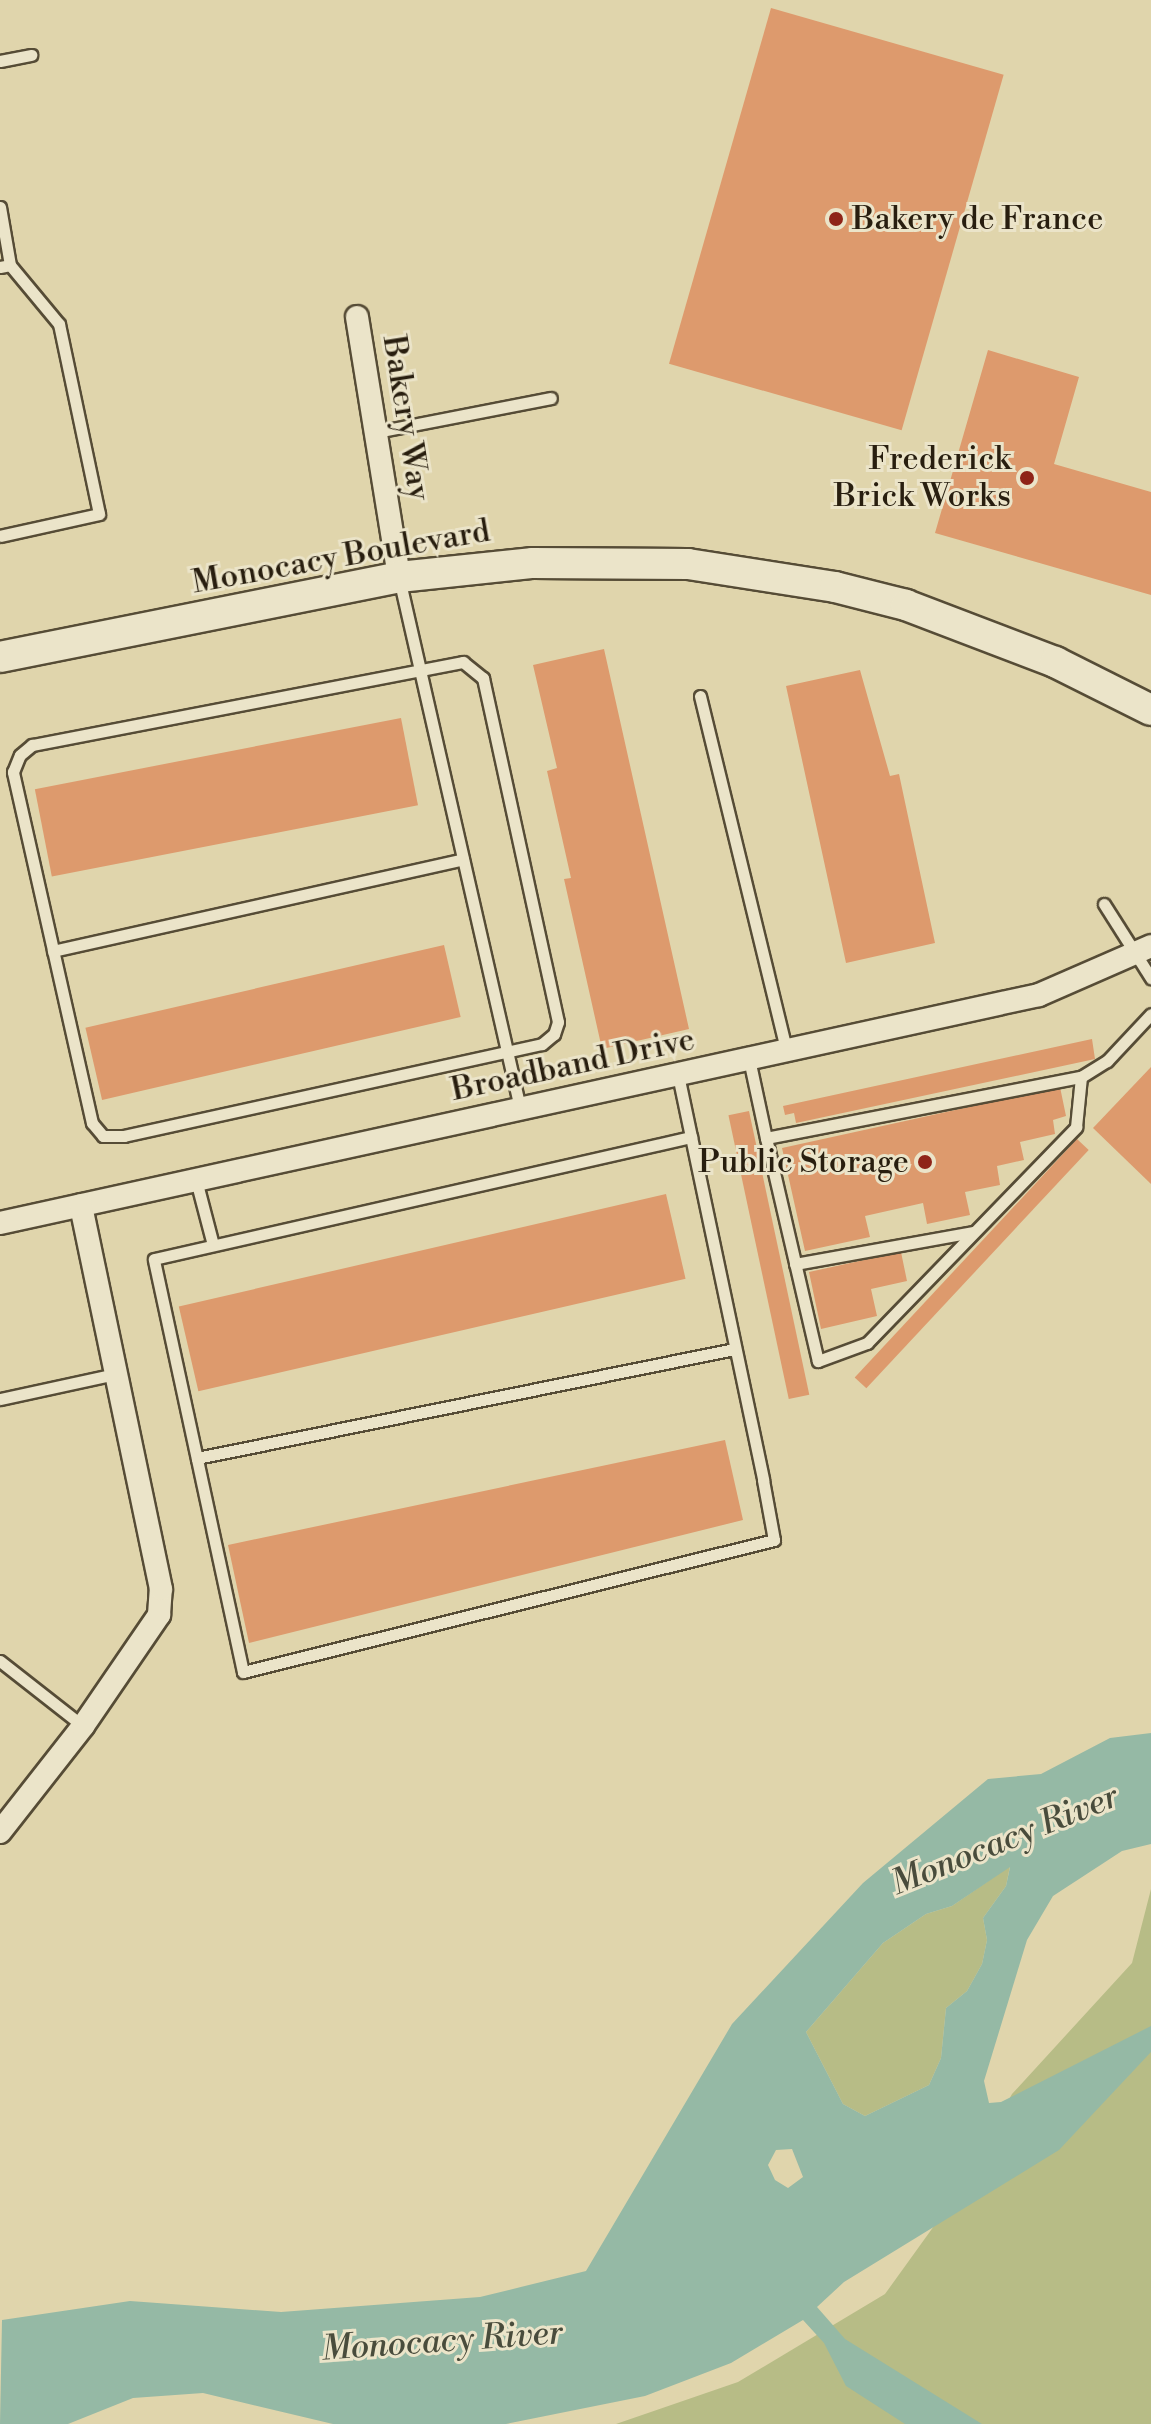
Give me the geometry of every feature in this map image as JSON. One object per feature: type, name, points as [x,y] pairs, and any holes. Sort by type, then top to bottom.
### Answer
[{"type":"main road","name":"Monocacy Boulevard","points":[[0,657],[399,577],[595,561],[756,573],[919,610],[1055,662],[1151,710]]},
{"type":"main road","points":[[0,675],[31,651]]},
{"type":"street","name":"Bakery Way","points":[[357,317],[399,577]]},
{"type":"street","name":"Broadband Drive","points":[[0,1223],[1039,995],[1144,950]]},
{"type":"street","points":[[0,1832],[83,1726],[159,1615],[161,1589],[81,1205]]},
{"type":"lane","points":[[0,61],[31,55]]},
{"type":"lane","points":[[0,207],[5,266],[59,324],[99,514],[0,536]]},
{"type":"lane","points":[[376,432],[551,398]]},
{"type":"lane","points":[[399,577],[520,1108]]},
{"type":"lane","points":[[463,662],[483,678],[558,1022],[542,1044],[124,1136],[103,1136],[92,1123],[13,772],[20,755],[32,745],[420,670],[463,662]]},
{"type":"lane","points":[[700,696],[786,1050]]},
{"type":"lane","points":[[53,951],[463,859]]},
{"type":"lane","points":[[1104,904],[1144,950],[1151,978]]},
{"type":"lane","points":[[766,1138],[1081,1077],[1107,1061],[1151,1014]]},
{"type":"lane","points":[[749,1059],[818,1361],[867,1343],[1076,1127],[1081,1077]]},
{"type":"lane","points":[[678,1075],[691,1137],[734,1349],[774,1540],[243,1672],[154,1259],[691,1137]]},
{"type":"lane","points":[[196,1180],[213,1245]]},
{"type":"lane","points":[[795,1264],[973,1232]]},
{"type":"lane","points":[[197,1458],[734,1349]]},
{"type":"lane","points":[[0,1399],[116,1374]]},
{"type":"lane","points":[[0,1661],[83,1726]]},
{"type":"shaded area","points":[[1010,1866],[1006,1886],[983,1918],[987,1940],[982,1964],[967,1991],[946,2008],[941,2058],[929,2085],[865,2116],[843,2104],[806,2032],[883,1943],[926,1914],[952,1906]]},
{"type":"shaded area","points":[[1151,1889],[1151,2424],[616,2424],[738,2382],[885,2294],[952,2201],[1012,2094],[1132,1963]]},
{"type":"water","name":"Monocacy River","points":[[1151,1733],[1151,1844],[1122,1851],[1053,1896],[1027,1940],[984,2081],[989,2103],[1001,2102],[1151,2026],[1151,2052],[1059,2150],[844,2282],[817,2307],[845,2339],[982,2424],[905,2424],[846,2386],[824,2343],[803,2320],[731,2363],[645,2396],[506,2424],[333,2424],[203,2393],[133,2398],[68,2424],[0,2424],[2,2320],[130,2301],[281,2312],[480,2297],[586,2271],[732,2024],[863,1883],[988,1779],[1041,1774],[1110,1738]],"holes":[[[1010,1867],[1006,1886],[983,1918],[987,1940],[982,1964],[967,1991],[946,2008],[941,2058],[929,2085],[865,2116],[843,2104],[806,2032],[883,1943],[926,1914],[952,1906]],[[792,2149],[803,2177],[788,2188],[775,2180],[768,2165],[776,2150]]]},
{"type":"building","name":"Bakery de France","points":[[771,8],[1004,75],[902,430],[669,364]]},
{"type":"building","name":"Frederick Brick Works","points":[[988,350],[1079,377],[1054,464],[1151,492],[1151,595],[935,533]]},
{"type":"building","points":[[604,649],[689,1029],[602,1049],[564,879],[571,878],[547,771],[557,768],[533,665]]},
{"type":"building","points":[[860,670],[890,776],[899,774],[935,943],[846,963],[786,686]]},
{"type":"building","points":[[401,718],[418,805],[52,877],[35,789]]},
{"type":"building","points":[[444,945],[461,1017],[102,1100],[85,1028]]},
{"type":"building","points":[[1092,1039],[1095,1059],[796,1123],[794,1113],[785,1115],[783,1106]]},
{"type":"building","points":[[1151,1067],[1151,1184],[1093,1128]]},
{"type":"building","points":[[1060,1087],[1066,1116],[1053,1120],[1055,1134],[1020,1142],[1024,1160],[997,1166],[1000,1185],[965,1192],[970,1215],[927,1224],[923,1203],[865,1216],[870,1237],[805,1251],[782,1148]]},
{"type":"building","points":[[749,1111],[809,1395],[789,1399],[728,1115]]},
{"type":"building","points":[[1077,1139],[1089,1150],[866,1388],[855,1377]]},
{"type":"building","points":[[666,1194],[686,1279],[198,1391],[179,1306]]},
{"type":"building","points":[[901,1252],[907,1281],[871,1289],[877,1316],[821,1329],[809,1272]]},
{"type":"building","points":[[725,1440],[743,1520],[249,1643],[228,1545]]},
{"type":"place","name":"Bakery de France","points":[[836,219]]},
{"type":"place","name":"Frederick Brick Works","points":[[1027,478]]},
{"type":"place","name":"Public Storage","points":[[925,1162]]}]
